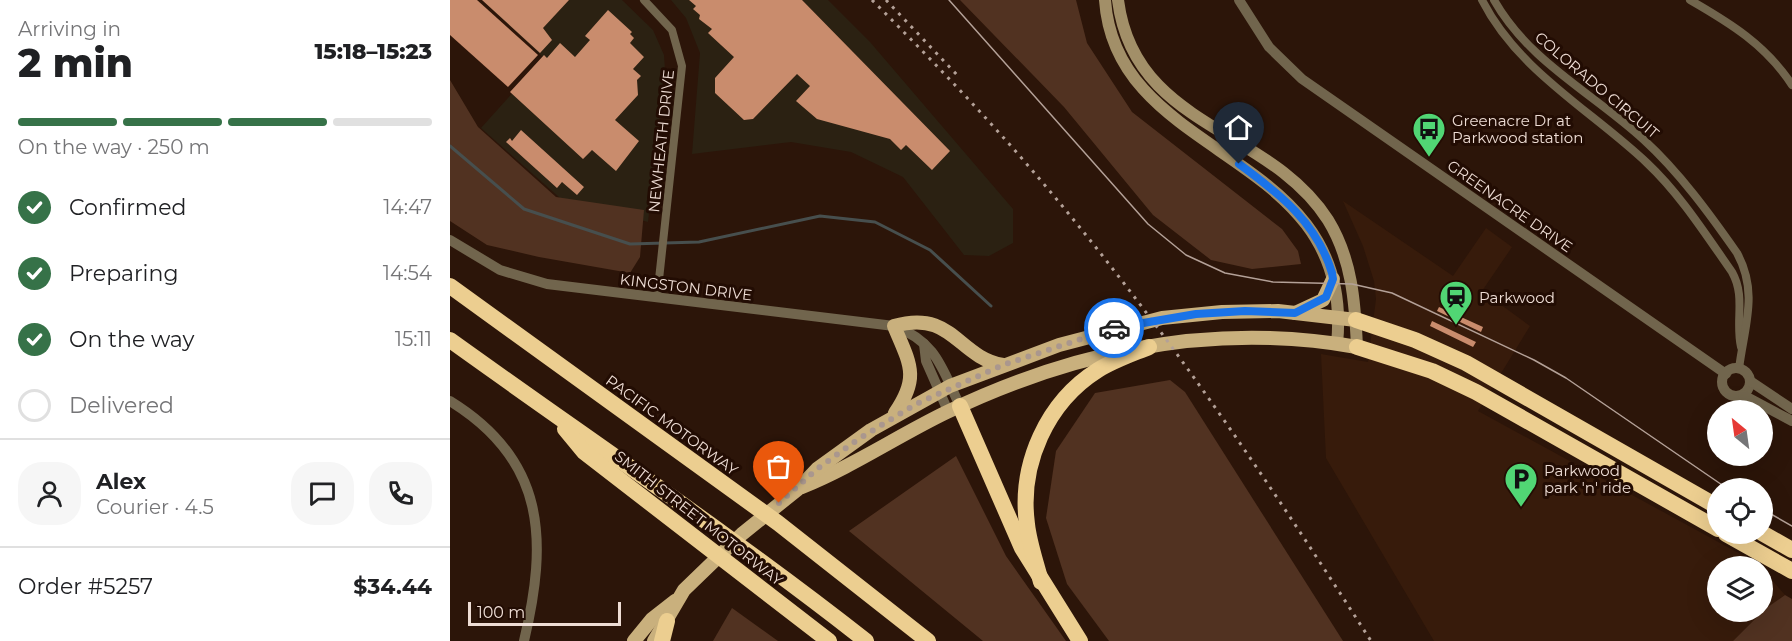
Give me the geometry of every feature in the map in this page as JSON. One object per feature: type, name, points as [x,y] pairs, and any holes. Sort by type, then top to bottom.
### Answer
[{"type":"highway","name":"PACIFIC MOTORWAY","points":[[450,286],[778,523],[928,641]]},
{"type":"highway","points":[[1348,319],[1415,339],[1466,363],[1707,501]]},
{"type":"highway","points":[[450,340],[555,417],[619,458],[866,641]]},
{"type":"highway","points":[[1041,582],[1028,534],[1025,502],[1029,470],[1042,432],[1061,404],[1088,376],[1149,346]]},
{"type":"highway","points":[[1357,347],[1416,365],[1452,380],[1707,523]]},
{"type":"highway","points":[[954,409],[1041,582],[1080,641]]},
{"type":"highway","name":"SMITH STREET MOTORWAY","points":[[555,417],[584,452],[829,641]]},
{"type":"highway","points":[[1773,539],[1792,550]]},
{"type":"highway","points":[[1744,544],[1792,571]]},
{"type":"highway","points":[[662,641],[667,621]]},
{"type":"main road","points":[[798,489],[821,480],[954,409],[1058,367],[1113,352],[1237,337],[1357,347],[1316,237],[1291,205],[1163,109],[1138,83],[1113,36],[1105,0]]},
{"type":"main road","points":[[1118,0],[1122,25],[1134,53],[1161,89],[1189,111],[1292,179],[1322,211],[1346,259],[1352,284],[1348,319],[1337,344]]},
{"type":"main road","points":[[1295,313],[1323,300],[1333,279]]},
{"type":"main road","points":[[634,641],[652,619],[681,595],[742,534],[798,489],[817,469],[891,418],[945,389],[1003,365],[1085,336],[1162,318],[1234,311],[1295,313],[1348,319]]},
{"type":"main road","points":[[891,418],[906,397],[912,372],[908,357],[894,327],[912,321],[937,326],[957,337],[984,360],[1003,365]]},
{"type":"main road","points":[[654,641],[681,595]]},
{"type":"street","name":"NEWHEATH DRIVE","points":[[644,0],[672,30],[682,66],[657,298]]},
{"type":"street","name":"GREENACRE DRIVE","points":[[1239,0],[1269,47],[1302,79],[1726,374]]},
{"type":"street","name":"COLORADO CIRCUIT","points":[[1482,0],[1494,23],[1522,57],[1642,158],[1675,194],[1736,278],[1741,296],[1739,336],[1742,347]]},
{"type":"street","name":"COLORADO CIRCUIT","points":[[1494,0],[1513,30],[1538,56],[1625,123],[1658,153],[1729,241],[1742,262],[1750,290],[1749,317],[1739,369]]},
{"type":"street","points":[[1690,0],[1748,35],[1780,66],[1792,85]]},
{"type":"street","name":"KINGSTON DRIVE","points":[[450,240],[500,270],[547,284],[894,327],[914,335],[938,356],[945,389],[954,409]]},
{"type":"street","points":[[1792,409],[1750,381],[1747,373],[1739,369],[1726,374],[1723,381],[1727,393],[1735,396],[1743,394],[1792,421]]},
{"type":"street","points":[[1743,394],[1750,381]]},
{"type":"street","points":[[450,401],[473,415],[504,445],[521,472],[530,494],[537,532],[529,620],[524,641]]},
{"type":"street","points":[[529,620],[531,641]]},
{"type":"shaded area","points":[[482,0],[622,0],[653,30],[664,55],[665,70],[648,222],[560,198],[481,128],[544,58]]},
{"type":"shaded area","points":[[671,0],[828,0],[870,42],[1013,209],[1013,243],[989,256],[964,255],[903,177],[851,152],[791,142],[692,154],[700,53],[686,18]]},
{"type":"shaded area","points":[[960,0],[1076,0],[1087,43],[1132,112],[1282,229],[1298,251],[1301,264],[1252,269],[1211,260],[1153,215],[1064,107]]},
{"type":"shaded area","points":[[450,80],[478,127],[556,197],[644,210],[640,257],[630,273],[487,245],[450,221]]},
{"type":"shaded area","points":[[1343,201],[1453,276],[1486,228],[1512,247],[1482,291],[1530,326],[1478,411],[1707,536],[1707,544],[1722,544],[1744,556],[1707,556],[1707,622],[1752,622],[1733,641],[1434,641],[1326,458],[1321,354],[1368,362],[1376,299],[1374,281],[1363,246]]},
{"type":"shaded area","points":[[1170,380],[1185,392],[1343,641],[1109,641],[1067,584],[1046,518],[1056,451],[1095,393]]},
{"type":"shaded area","points":[[956,456],[1006,556],[1066,641],[983,641],[849,531]]},
{"type":"shaded area","points":[[1773,581],[1785,595],[1773,604]]},
{"type":"shaded area","points":[[1785,595],[1792,599],[1792,641],[1733,641],[1752,622],[1773,622],[1773,603]]},
{"type":"shaded area","points":[[732,608],[778,641],[713,641]]},
{"type":"building","points":[[450,0],[477,0],[538,55],[508,87],[450,35]]},
{"type":"building","points":[[482,0],[569,0],[543,28],[552,40],[540,53]]},
{"type":"building","points":[[689,0],[802,0],[950,151],[932,170],[906,145],[901,150],[890,139],[817,119],[796,101],[810,86],[797,74],[753,119],[744,120],[715,93],[715,78],[734,57],[708,33],[712,29],[699,19],[700,15],[693,9],[696,6]]},
{"type":"building","points":[[608,10],[632,32],[630,34],[634,38],[630,43],[644,57],[633,69],[641,76],[637,80],[638,95],[615,120],[639,141],[616,171],[592,150],[583,159],[510,92],[544,55],[547,58],[560,43],[575,57],[590,40],[585,36]]},
{"type":"building","points":[[521,130],[584,187],[577,195],[562,182],[557,188],[506,142],[510,138],[512,141]]},
{"type":"building","points":[[1439,307],[1483,327],[1481,332],[1437,311]]},
{"type":"building","points":[[1432,321],[1476,342],[1473,347],[1430,326]]},
{"type":"waterway","points":[[450,146],[524,209],[630,244],[699,242],[820,216],[875,222],[930,250],[991,306]]},
{"type":"tram line","points":[[949,0],[1148,224],[1186,255],[1225,273],[1273,282],[1352,284],[1392,293],[1534,360],[1566,378],[1712,478]]},
{"type":"tram line","points":[[1773,515],[1792,526]]},
{"type":"railway","points":[[872,0],[956,86],[1017,153],[1127,287],[1253,462],[1371,641]]},
{"type":"railway","points":[[886,0],[959,77]]},
{"type":"way so far","points":[[779,503],[798,489],[817,469],[857,440],[916,404],[964,380],[1003,365],[1114,328]]},
{"type":"place","name":"Greenacre Dr at Parkwood station","points":[[1429,158]]},
{"type":"place","name":"Parkwood","points":[[1456,326]]},
{"type":"place","name":"Parkwood park 'n' ride","points":[[1521,508]]},
{"type":"route","points":[[1114,328],[1196,314],[1245,311],[1295,313],[1326,297],[1333,279],[1332,273],[1310,227],[1280,195],[1239,164]]}]
